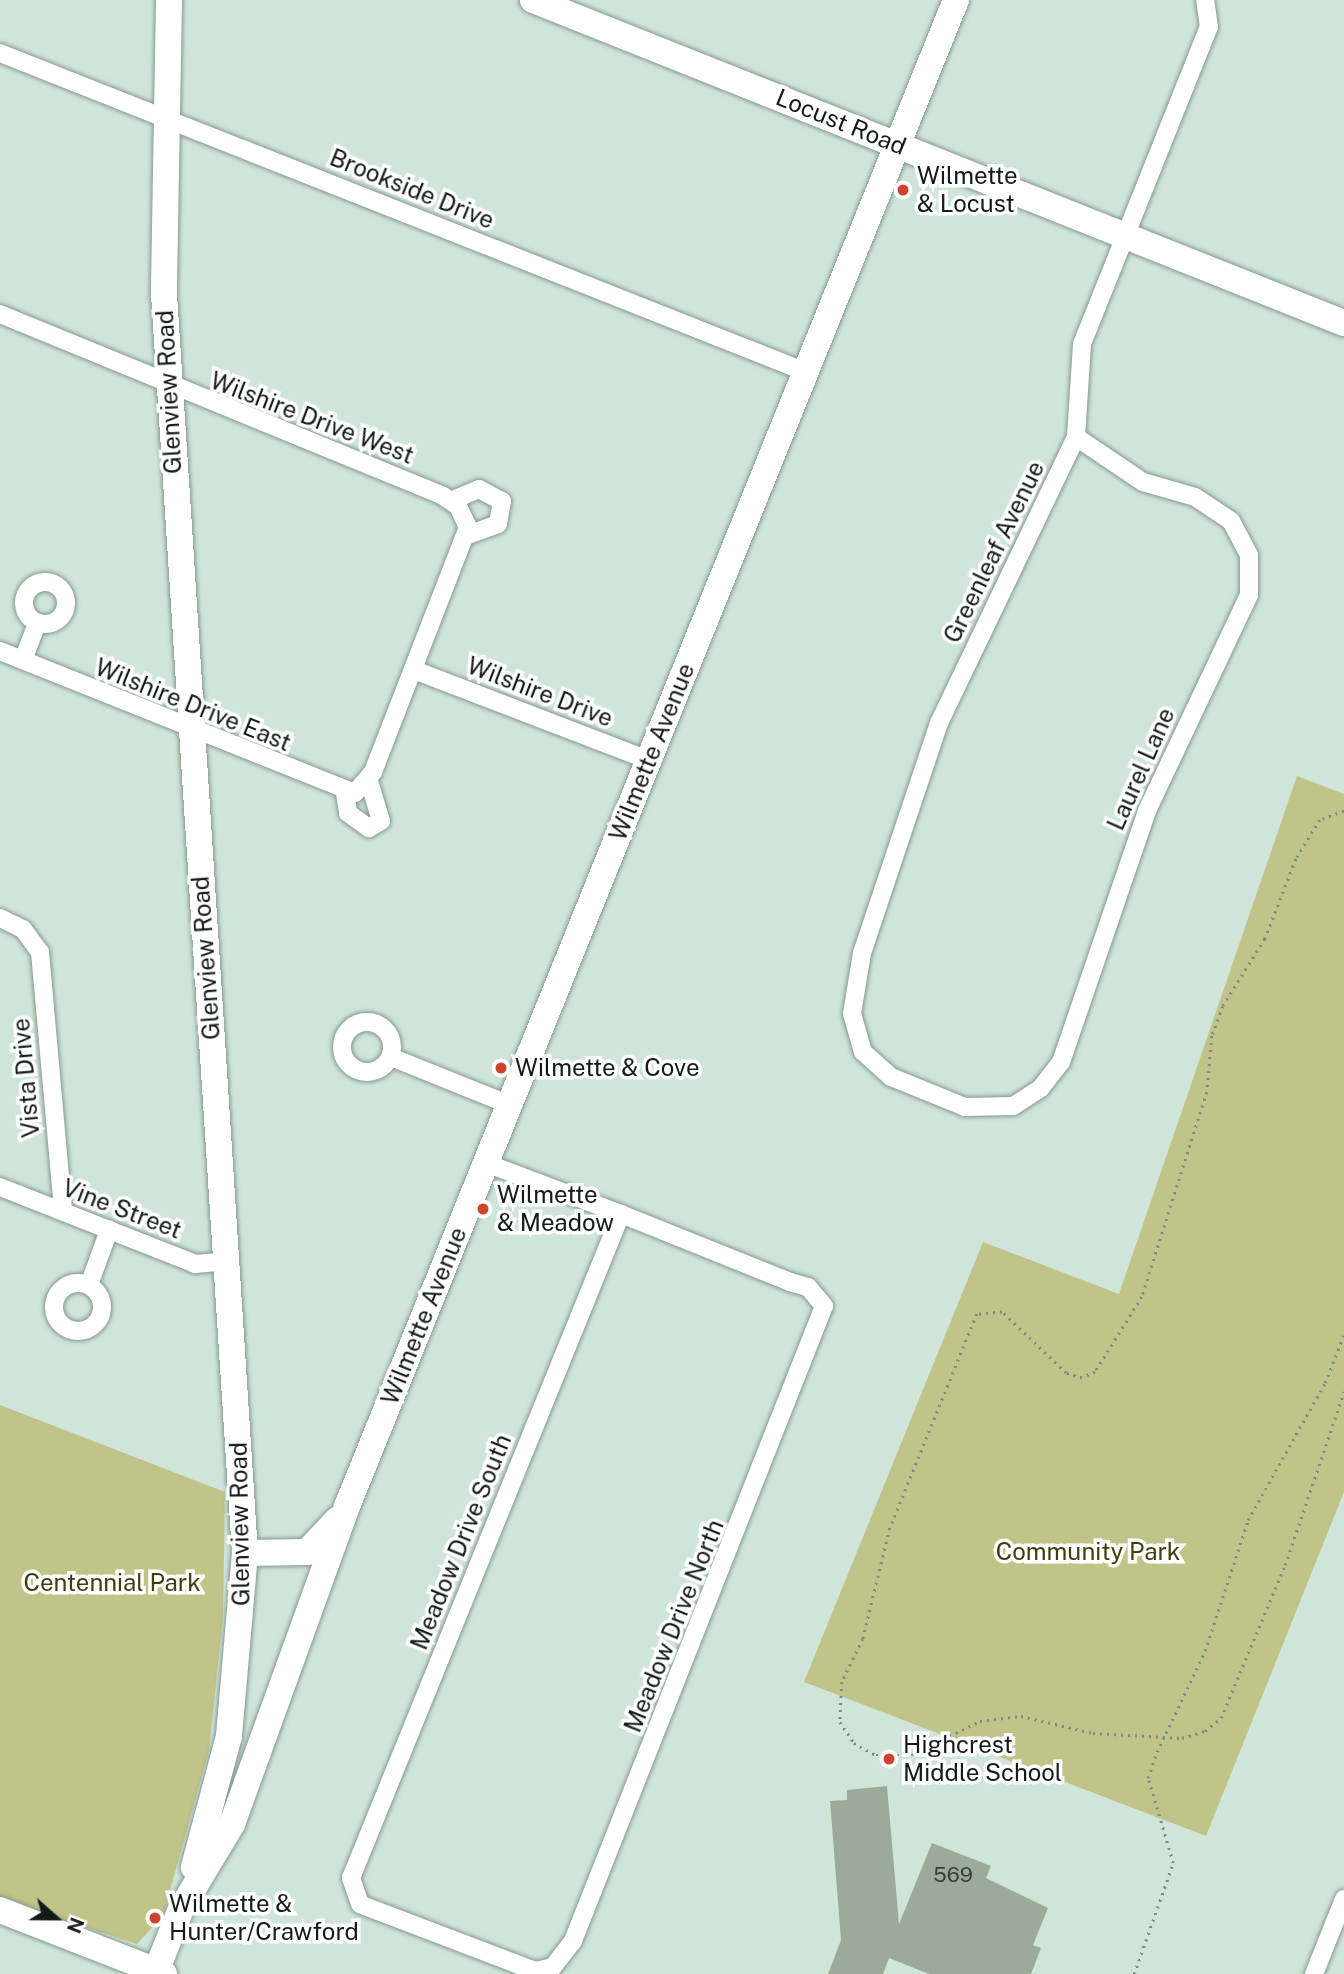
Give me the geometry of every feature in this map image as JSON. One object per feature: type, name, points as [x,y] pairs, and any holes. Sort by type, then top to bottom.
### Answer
[{"type":"street","name":"Glenview Road","points":[[169,0],[163,117],[169,386],[188,730],[228,1261],[245,1553],[229,1736],[181,1909]]},
{"type":"street","name":"Locust Road","points":[[533,0],[1344,323]]},
{"type":"street","name":"Wilmette Avenue","points":[[158,1973],[181,1909],[232,1824],[348,1504],[956,0]]},
{"type":"street","name":"Greenleaf Avenue","points":[[923,1093],[873,1063],[855,1037],[862,953],[939,723],[1076,437],[1077,366],[1124,235],[1209,27],[1207,3]]},
{"type":"street","name":"Brookside Drive","points":[[0,52],[806,372]]},
{"type":"street","name":"Wilshire Drive West","points":[[0,314],[169,386],[453,500]]},
{"type":"street","name":"Laurel Lane","points":[[923,1093],[996,1109],[1029,1097],[1053,1076],[1147,811],[1249,595],[1247,546],[1231,522],[1195,497],[1143,482],[1076,437]]},
{"type":"street","points":[[369,781],[345,793],[348,813],[369,828],[381,821],[369,781],[468,535],[453,500],[479,489],[502,501],[498,524],[468,535]]},
{"type":"street","points":[[23,660],[37,623]]},
{"type":"street","name":"Wilshire Drive East","points":[[0,651],[345,793]]},
{"type":"street","name":"Wilshire Drive","points":[[414,670],[649,760]]},
{"type":"street","name":"Vista Drive","points":[[0,918],[23,929],[40,952],[62,1212]]},
{"type":"street","points":[[391,1058],[510,1105]]},
{"type":"street","points":[[486,1163],[621,1214]]},
{"type":"street","name":"Vine Street","points":[[0,1187],[195,1264],[228,1261]]},
{"type":"street","name":"Meadow Drive North","points":[[553,1967],[573,1941],[822,1324],[820,1297],[621,1214]]},
{"type":"street","name":"Meadow Drive South","points":[[553,1967],[535,1971],[360,1904],[350,1889],[621,1214]]},
{"type":"street","points":[[89,1285],[109,1230]]},
{"type":"street","name":"Wilmette Avenue","points":[[245,1553],[307,1552],[348,1504]]},
{"type":"street","points":[[1314,1974],[1344,1899]]},
{"type":"street","points":[[0,1910],[158,1973]]},
{"type":"path","points":[[1344,811],[1320,820],[1302,849],[1265,939],[1223,1006],[1212,1036],[1206,1091],[1142,1297],[1095,1372],[1082,1378],[1066,1373],[1002,1312],[977,1314],[890,1528],[839,1707],[853,1743],[876,1755],[929,1751],[980,1721],[1021,1716],[1093,1733],[1164,1734],[1182,1738],[1220,1717],[1285,1565],[1344,1392]]},
{"type":"path","points":[[1135,1974],[1173,1863],[1148,1778],[1164,1734],[1205,1651],[1248,1520],[1325,1383],[1344,1334]]},
{"type":"green space","name":"Community Park","points":[[1297,776],[1344,794],[1344,1492],[1206,1836],[804,1682],[983,1242],[1119,1294]]},
{"type":"green space","name":"Centennial Park","points":[[0,1405],[225,1492],[223,1618],[209,1750],[163,1916],[137,1944],[0,1900]]},
{"type":"building","points":[[887,1786],[899,1924],[932,1843],[991,1866],[986,1878],[1048,1908],[1033,1945],[1041,1948],[1031,1974],[929,1974],[889,1958],[883,1974],[828,1974],[841,1940],[830,1801],[847,1800],[847,1790]]},
{"type":"place","name":"Wilmette & Locust","points":[[903,190]]},
{"type":"place","name":"Wilmette & Cove","points":[[501,1068]]},
{"type":"place","name":"Wilmette & Meadow","points":[[483,1209]]},
{"type":"place","name":"Highcrest Middle School","points":[[889,1759]]},
{"type":"place","name":"Wilmette & Hunter/Crawford","points":[[155,1918]]}]
